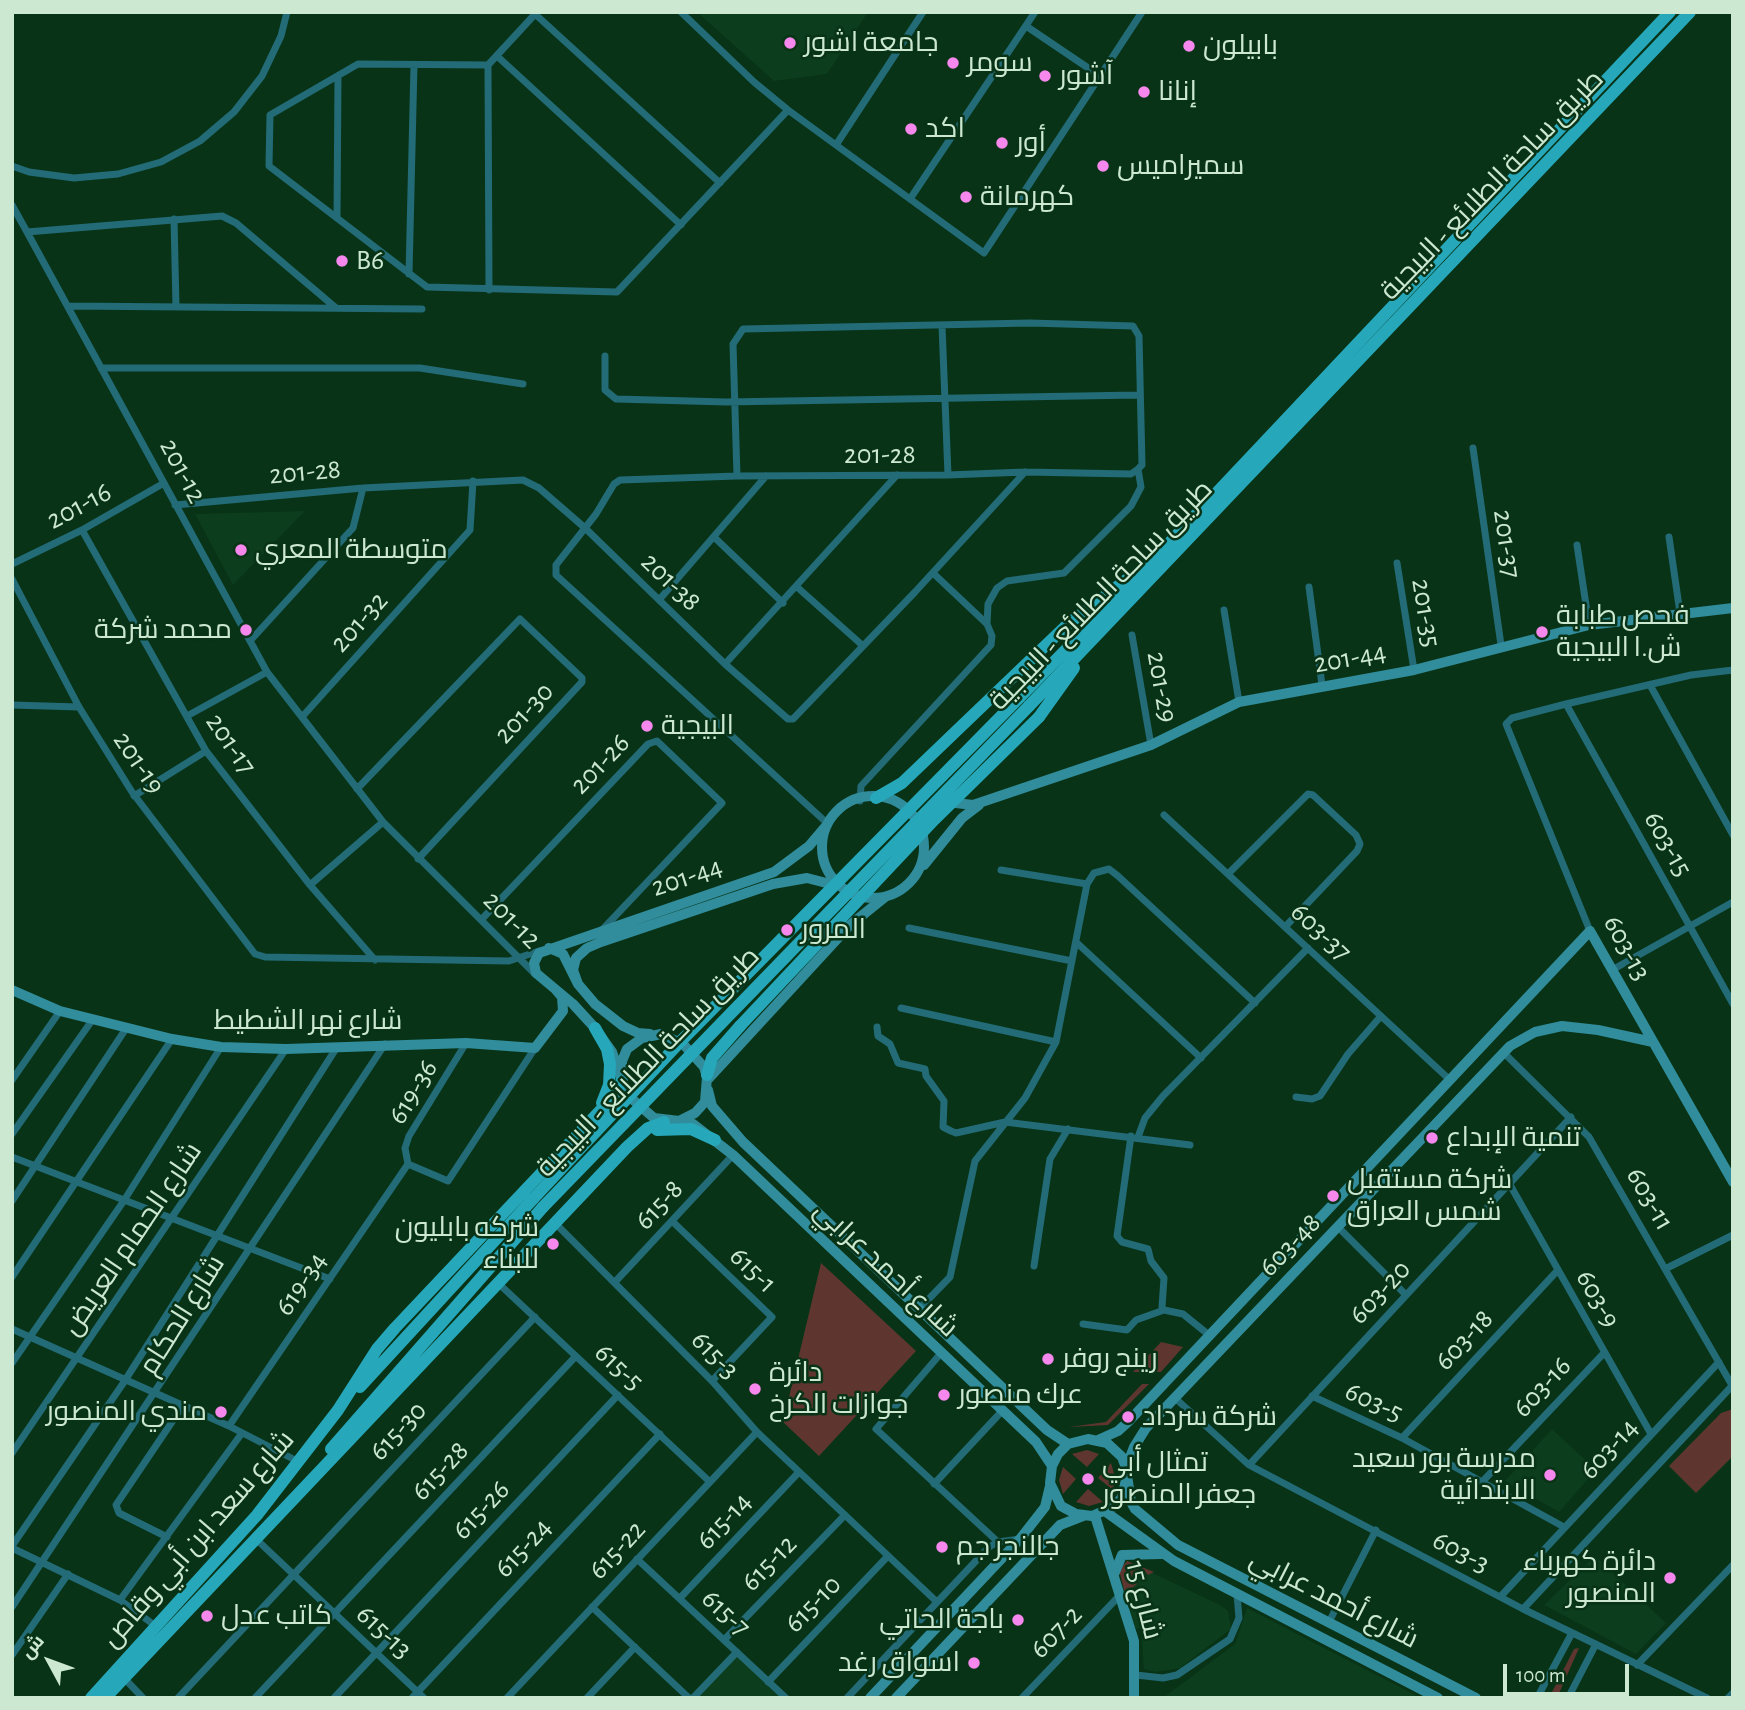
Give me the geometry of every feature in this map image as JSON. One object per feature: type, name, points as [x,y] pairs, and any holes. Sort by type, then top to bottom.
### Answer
[{"type":"main road","name":"طريق ساحة الطلائع - البيجية","points":[[538,1203],[1025,702],[1159,554],[1670,12]]},
{"type":"main road","name":"طريق ساحة الطلائع - البيجية","points":[[1025,702],[1101,632],[1690,12]]},
{"type":"main road","points":[[876,798],[902,783],[1080,613],[1159,554]]},
{"type":"main road","name":"201-44","points":[[911,812],[922,816],[943,802],[965,806],[988,800],[1151,745],[1239,702],[1414,670],[1501,645],[1590,625],[1733,608]]},
{"type":"main road","points":[[278,1515],[626,1147],[648,1128],[695,1113],[705,1102],[712,1058],[934,820],[1039,717],[1101,632]]},
{"type":"main road","points":[[708,1083],[710,1075],[726,1056],[849,926],[919,872],[925,858],[926,842],[922,827],[911,812],[896,801],[876,798],[860,800],[843,808],[827,825],[821,842],[822,859],[828,874],[839,887]]},
{"type":"main road","name":"201-44","points":[[919,872],[962,818],[988,800]]},
{"type":"main road","name":"201-44","points":[[546,949],[774,872],[803,851],[827,825]]},
{"type":"main road","points":[[578,984],[573,970],[576,958],[587,948],[785,881],[816,879],[860,896],[893,892]]},
{"type":"main road","name":"603-13","points":[[1590,931],[1732,1180]]},
{"type":"main road","name":"603-48","points":[[1098,1440],[1124,1426],[1590,931]]},
{"type":"main road","name":"201-12","points":[[622,1081],[617,1061],[591,1023],[540,978],[534,962],[546,949],[563,954],[578,984],[595,1004],[623,1026],[638,1033],[659,1034]]},
{"type":"main road","name":"شارع نهر الشطيط","points":[[12,990],[60,1011],[172,1039],[221,1047],[286,1049],[466,1043],[535,1048]]},
{"type":"main road","points":[[556,990],[563,1003],[557,1021]]},
{"type":"main road","points":[[535,1048],[557,1021],[571,1012],[591,1023],[607,1049],[610,1079],[602,1102],[585,1125]]},
{"type":"main road","name":"603-48","points":[[1127,1471],[1139,1437],[1504,1053],[1526,1036],[1562,1026],[1598,1030],[1653,1042]]},
{"type":"main road","points":[[338,1410],[377,1349],[394,1328],[613,1097],[622,1081],[622,1061],[627,1049],[642,1038],[669,1035],[683,1044],[704,1067],[708,1083]]},
{"type":"main road","points":[[726,1056],[718,1075],[715,1096],[720,1115],[728,1126]]},
{"type":"main road","points":[[1471,1058],[1486,1071]]},
{"type":"main road","points":[[622,1081],[638,1105],[654,1118],[670,1122]]},
{"type":"main road","name":"شارع أحمد عرابي","points":[[708,1083],[712,1107],[728,1126],[1047,1430],[1068,1444]]},
{"type":"main road","name":"شارع أحمد عرابي","points":[[670,1122],[693,1124],[733,1155],[1036,1442],[1052,1466]]},
{"type":"main road","points":[[626,1147],[644,1134],[668,1128],[699,1131],[715,1140]]},
{"type":"main road","points":[[338,1410],[538,1203]]},
{"type":"main road","points":[[278,1515],[538,1203]]},
{"type":"main road","points":[[1300,1238],[1315,1251]]},
{"type":"main road","name":"شارع سعد ابن أبي وقاص","points":[[91,1698],[158,1628],[257,1515],[338,1410]]},
{"type":"main road","points":[[870,1698],[1020,1539],[1045,1507],[1052,1466],[1058,1454],[1068,1444],[1088,1439],[1098,1440],[1115,1449],[1127,1471],[1122,1497],[1095,1515],[1060,1525],[903,1695]]},
{"type":"main road","name":"شارع أحمد عرابي","points":[[1127,1471],[1135,1509],[1178,1545],[1476,1698]]},
{"type":"main road","points":[[1050,1483],[1061,1506],[1095,1515]]},
{"type":"main road","name":"شارع سعد ابن أبي وقاص","points":[[105,1698],[278,1515]]},
{"type":"main road","name":"شارع أحمد عرابي","points":[[1095,1515],[1237,1595],[1438,1698]]},
{"type":"main road","name":"شارع 15","points":[[1095,1515],[1135,1641],[1136,1675],[1133,1696]]},
{"type":"main road","points":[[1115,1572],[1122,1555],[1161,1554]]},
{"type":"street","points":[[12,166],[29,172],[74,178],[118,174],[161,162],[200,141],[234,112],[262,76],[281,36],[287,12]]},
{"type":"street","points":[[681,12],[754,82],[788,110],[984,253],[1142,12]]},
{"type":"street","points":[[835,145],[923,12]]},
{"type":"street","points":[[910,199],[1035,12]]},
{"type":"street","points":[[720,183],[536,13],[488,65],[358,64],[270,115],[269,166],[427,287],[617,292],[681,225],[788,110]]},
{"type":"street","points":[[1026,26],[1100,76]]},
{"type":"street","points":[[497,56],[681,225]]},
{"type":"street","points":[[409,274],[414,65]]},
{"type":"street","points":[[488,65],[489,290]]},
{"type":"street","points":[[337,218],[338,76]]},
{"type":"street","name":"201-12","points":[[12,205],[16,218],[27,232],[68,306],[267,672],[383,822],[540,978]]},
{"type":"street","points":[[27,232],[216,216],[229,218],[336,308]]},
{"type":"street","points":[[174,219],[176,307]]},
{"type":"street","points":[[68,306],[422,309]]},
{"type":"street","points":[[737,476],[733,344],[743,329],[1102,323],[1133,326],[1139,336],[1141,487],[1131,506],[1096,545],[1065,573],[1037,579],[1007,581],[997,588],[988,604],[987,624]]},
{"type":"street","points":[[942,326],[948,475]]},
{"type":"street","points":[[605,356],[605,390],[616,399],[736,402],[1138,395]]},
{"type":"street","points":[[101,368],[420,368],[523,384]]},
{"type":"street","name":"201-37","points":[[1473,448],[1501,645]]},
{"type":"street","name":"201-28","points":[[584,528],[614,484],[620,480],[1026,472],[1131,474],[1139,469]]},
{"type":"street","points":[[797,587],[862,645],[1026,472]]},
{"type":"street","points":[[725,663],[783,603],[897,475]]},
{"type":"street","points":[[659,600],[766,476]]},
{"type":"street","name":"201-28","points":[[175,505],[363,488],[523,480]]},
{"type":"street","name":"201-38","points":[[523,480],[539,488],[584,528],[725,663],[788,719],[793,719],[862,645]]},
{"type":"street","name":"201-32","points":[[302,717],[470,530],[473,481]]},
{"type":"street","name":"201-16","points":[[12,564],[82,530],[164,483]]},
{"type":"street","points":[[250,641],[353,528],[363,488]]},
{"type":"street","points":[[584,528],[556,565],[555,575],[827,825]]},
{"type":"street","name":"201-17","points":[[82,530],[206,751],[310,885],[376,960]]},
{"type":"street","points":[[714,537],[783,603]]},
{"type":"street","points":[[1670,537],[1680,613]]},
{"type":"street","points":[[1577,545],[1590,625]]},
{"type":"street","name":"201-35","points":[[1397,563],[1414,670]]},
{"type":"street","points":[[860,800],[861,786],[989,649],[992,636],[987,624],[933,573]]},
{"type":"street","name":"201-19","points":[[12,579],[79,707],[134,796],[256,954],[265,957],[376,960]]},
{"type":"street","points":[[1309,587],[1322,685]]},
{"type":"street","points":[[1224,610],[1239,702]]},
{"type":"street","name":"201-30","points":[[357,789],[520,619],[582,678],[582,682],[418,859]]},
{"type":"street","name":"201-29","points":[[1132,635],[1151,745]]},
{"type":"street","points":[[1566,704],[1690,675],[1733,670]]},
{"type":"street","points":[[187,716],[267,672]]},
{"type":"street","points":[[1650,685],[1733,835]]},
{"type":"street","name":"603-13","points":[[1566,704],[1512,718],[1506,724],[1590,931]]},
{"type":"street","name":"603-15","points":[[1566,704],[1733,1004]]},
{"type":"street","points":[[12,705],[79,707]]},
{"type":"street","name":"201-26","points":[[481,920],[648,744],[657,741],[722,803],[603,929]]},
{"type":"street","points":[[134,796],[206,751]]},
{"type":"street","points":[[1228,874],[1306,795],[1313,796],[1348,827],[1360,840],[1357,851],[1285,927]]},
{"type":"street","name":"603-37","points":[[1164,815],[1450,1080]]},
{"type":"street","points":[[310,885],[383,822]]},
{"type":"street","points":[[1001,870],[1087,884]]},
{"type":"street","points":[[919,1309],[950,1278],[975,1161],[1025,1098],[1056,1042],[1087,884],[1098,870],[1112,871],[1255,1003]]},
{"type":"street","points":[[1612,970],[1733,902]]},
{"type":"street","points":[[908,928],[1072,961]]},
{"type":"street","points":[[1076,942],[1201,1058]]},
{"type":"street","points":[[1164,1310],[1164,1278],[1151,1261],[1148,1249],[1122,1242],[1117,1236],[1134,1137],[1153,1108],[1308,948]]},
{"type":"street","points":[[376,960],[518,958],[546,949]]},
{"type":"street","points":[[901,1007],[1056,1042]]},
{"type":"street","points":[[12,1080],[60,1011]]},
{"type":"street","points":[[1296,1097],[1312,1099],[1320,1096],[1348,1054],[1381,1016]]},
{"type":"street","points":[[12,1135],[93,1019]]},
{"type":"street","points":[[12,1200],[127,1027]]},
{"type":"street","points":[[877,1027],[878,1037],[890,1044],[898,1063],[925,1069],[926,1076],[944,1101],[943,1127],[956,1133],[1005,1122],[1190,1145]]},
{"type":"street","points":[[12,1277],[78,1183],[172,1039]]},
{"type":"street","name":"619-36","points":[[408,1164],[405,1148],[409,1136],[466,1043]]},
{"type":"street","name":"شارع الحكام","points":[[12,1607],[155,1396],[248,1248],[386,1044]]},
{"type":"street","points":[[12,1363],[122,1202],[221,1047]]},
{"type":"street","points":[[158,1628],[120,1600],[12,1547],[124,1382],[337,1047]]},
{"type":"street","points":[[408,1164],[449,1181],[535,1048]]},
{"type":"street","name":"شارع الحمام العريض","points":[[12,1453],[286,1049]]},
{"type":"street","name":"603-11","points":[[1504,1053],[1590,1137],[1732,1387]]},
{"type":"street","points":[[12,1062],[20,1068]]},
{"type":"street","name":"603-20","points":[[1249,1465],[1571,1117]]},
{"type":"street","points":[[1034,1266],[1050,1159],[1068,1129]]},
{"type":"street","name":"615-8","points":[[615,1282],[733,1155]]},
{"type":"street","points":[[12,1157],[122,1202],[330,1279]]},
{"type":"street","name":"619-34","points":[[229,1426],[408,1164]]},
{"type":"street","name":"603-9","points":[[1509,1183],[1651,1434]]},
{"type":"street","name":"615-1","points":[[673,1222],[772,1317],[712,1381]]},
{"type":"street","name":"615-3","points":[[555,1223],[712,1381],[757,1432],[937,1602]]},
{"type":"street","points":[[1338,1227],[1406,1295]]},
{"type":"street","points":[[1665,1269],[1733,1235]]},
{"type":"street","name":"603-18","points":[[1402,1438],[1558,1270]]},
{"type":"street","name":"615-5","points":[[498,1283],[710,1482]]},
{"type":"street","points":[[1083,1324],[1127,1330],[1136,1320],[1164,1310],[1182,1314],[1209,1335]]},
{"type":"street","name":"615-30","points":[[178,1698],[535,1317]]},
{"type":"street","points":[[12,1329],[155,1396],[229,1426],[299,1462]]},
{"type":"street","points":[[942,1352],[876,1426],[878,1432],[998,1542]]},
{"type":"street","name":"603-16","points":[[1482,1482],[1604,1353]]},
{"type":"street","name":"615-28","points":[[255,1698],[576,1356]]},
{"type":"street","name":"603-14","points":[[1501,1596],[1719,1362]]},
{"type":"street","name":"603-14","points":[[1523,1609],[1732,1387]]},
{"type":"street","name":"615-26","points":[[334,1698],[618,1395]]},
{"type":"street","name":"603-5","points":[[1312,1396],[1402,1438],[1564,1527]]},
{"type":"street","name":"603-3","points":[[1175,1398],[1249,1465],[1523,1609],[1707,1698]]},
{"type":"street","points":[[167,1537],[119,1513],[116,1505],[182,1407]]},
{"type":"street","points":[[934,1484],[1003,1410]]},
{"type":"street","name":"615-22","points":[[507,1698],[757,1432]]},
{"type":"street","points":[[120,1600],[242,1433]]},
{"type":"street","name":"615-24","points":[[417,1696],[660,1434]]},
{"type":"street","name":"615-14","points":[[680,1598],[799,1472]]},
{"type":"street","name":"615-12","points":[[724,1640],[845,1515]]},
{"type":"street","points":[[1329,1622],[1376,1530]]},
{"type":"street","name":"615-13","points":[[256,1539],[376,1653],[417,1696]]},
{"type":"street","points":[[847,1698],[989,1547],[998,1542],[1020,1539]]},
{"type":"street","name":"615-10","points":[[768,1682],[888,1556]]},
{"type":"street","name":"615-7","points":[[637,1559],[786,1698]]},
{"type":"street","points":[[1637,1665],[1733,1565]]},
{"type":"street","points":[[12,1655],[68,1574]]},
{"type":"street","name":"607-2","points":[[1022,1698],[1121,1594]]},
{"type":"street","points":[[1136,1675],[1163,1678],[1177,1675],[1230,1639],[1239,1618],[1237,1595]]},
{"type":"street","points":[[592,1607],[691,1698],[737,1653]]},
{"type":"street","points":[[1537,1698],[1572,1633]]},
{"type":"street","points":[[1568,1698],[1596,1644]]},
{"type":"street","points":[[587,1698],[635,1647]]},
{"type":"street","points":[[124,1678],[143,1698]]},
{"type":"street","points":[[1728,1698],[1733,1693]]},
{"type":"shaded area","name":"جامعة اشور","points":[[697,12],[868,12],[827,74],[774,81]]},
{"type":"shaded area","name":"متوسطة المعري","points":[[305,511],[233,585],[195,514]]},
{"type":"shaded area","points":[[821,1263],[916,1351],[819,1456],[783,1422]]},
{"type":"shaded area","points":[[1161,1342],[1183,1347],[1161,1372],[1133,1372]]},
{"type":"shaded area","points":[[1142,1384],[1149,1384],[1108,1425],[1069,1427],[1106,1422]]},
{"type":"shaded area","points":[[1733,1409],[1733,1456],[1696,1493],[1669,1466],[1721,1413]]},
{"type":"shaded area","name":"مدرسة بور سعيد الابتدائية","points":[[1552,1429],[1596,1470],[1559,1512],[1505,1481]]},
{"type":"shaded area","points":[[1087,1450],[1099,1454],[1087,1467],[1072,1454]]},
{"type":"shaded area","points":[[1111,1463],[1115,1477],[1113,1490],[1098,1478]]},
{"type":"shaded area","points":[[1063,1467],[1076,1479],[1063,1494],[1059,1480]]},
{"type":"shaded area","points":[[1088,1489],[1103,1502],[1089,1506],[1076,1502]]},
{"type":"shaded area","points":[[1595,1556],[1666,1623],[1636,1654],[1544,1605]]},
{"type":"shaded area","points":[[1127,1561],[1220,1605],[1228,1611],[1231,1629],[1180,1668],[1155,1672],[1144,1669],[1141,1628],[1136,1629],[1122,1585]]},
{"type":"shaded area","points":[[1127,1561],[1154,1572],[1148,1575],[1141,1567],[1131,1576],[1137,1584],[1125,1593],[1119,1570]]},
{"type":"shaded area","points":[[1247,1608],[1421,1698],[1163,1698],[1235,1644]]},
{"type":"shaded area","points":[[1579,1648],[1557,1698],[1549,1698],[1574,1649]]},
{"type":"shaded area","points":[[737,1652],[785,1698],[693,1698]]},
{"type":"place","name":"جامعة اشور","points":[[790,43]]},
{"type":"place","name":"بابيلون","points":[[1189,46]]},
{"type":"place","name":"سومر","points":[[953,63]]},
{"type":"place","name":"آشور","points":[[1045,76]]},
{"type":"place","name":"إنانا","points":[[1144,92]]},
{"type":"place","name":"اكد","points":[[911,129]]},
{"type":"place","name":"أور","points":[[1002,143]]},
{"type":"place","name":"سميراميس","points":[[1103,166]]},
{"type":"place","name":"كهرمانة","points":[[966,197]]},
{"type":"place","name":"B6","points":[[342,261]]},
{"type":"place","name":"متوسطة المعري","points":[[241,550]]},
{"type":"place","name":"محمد شركة","points":[[246,630]]},
{"type":"place","name":"فحص طبابة ش.ا البيجية","points":[[1542,632]]},
{"type":"place","name":"البيجية","points":[[647,726]]},
{"type":"place","name":"المرور","points":[[787,930]]},
{"type":"place","name":"تنمية الإبداع","points":[[1432,1138]]},
{"type":"place","name":"شركة مستقبل شمس العراق","points":[[1333,1196]]},
{"type":"place","name":"شركه بابليون للبناء","points":[[553,1244]]},
{"type":"place","name":"رينج روفر","points":[[1048,1359]]},
{"type":"place","name":"دائرة جوازات الكرخ","points":[[755,1389]]},
{"type":"place","name":"عرك منصور","points":[[944,1395]]},
{"type":"place","name":"مندي المنصور","points":[[221,1412]]},
{"type":"place","name":"شركة سرداد","points":[[1128,1417]]},
{"type":"place","name":"مدرسة بور سعيد الابتدائية","points":[[1550,1475]]},
{"type":"place","name":"تمثال أبي جعفر المنصور","points":[[1088,1479]]},
{"type":"place","name":"جالنجر جم","points":[[942,1547]]},
{"type":"place","name":"دائرة كهرباء المنصور","points":[[1670,1578]]},
{"type":"place","name":"كاتب عدل","points":[[207,1616]]},
{"type":"place","name":"باجة الحاتي","points":[[1018,1620]]},
{"type":"place","name":"اسواق رغد","points":[[974,1663]]}]
